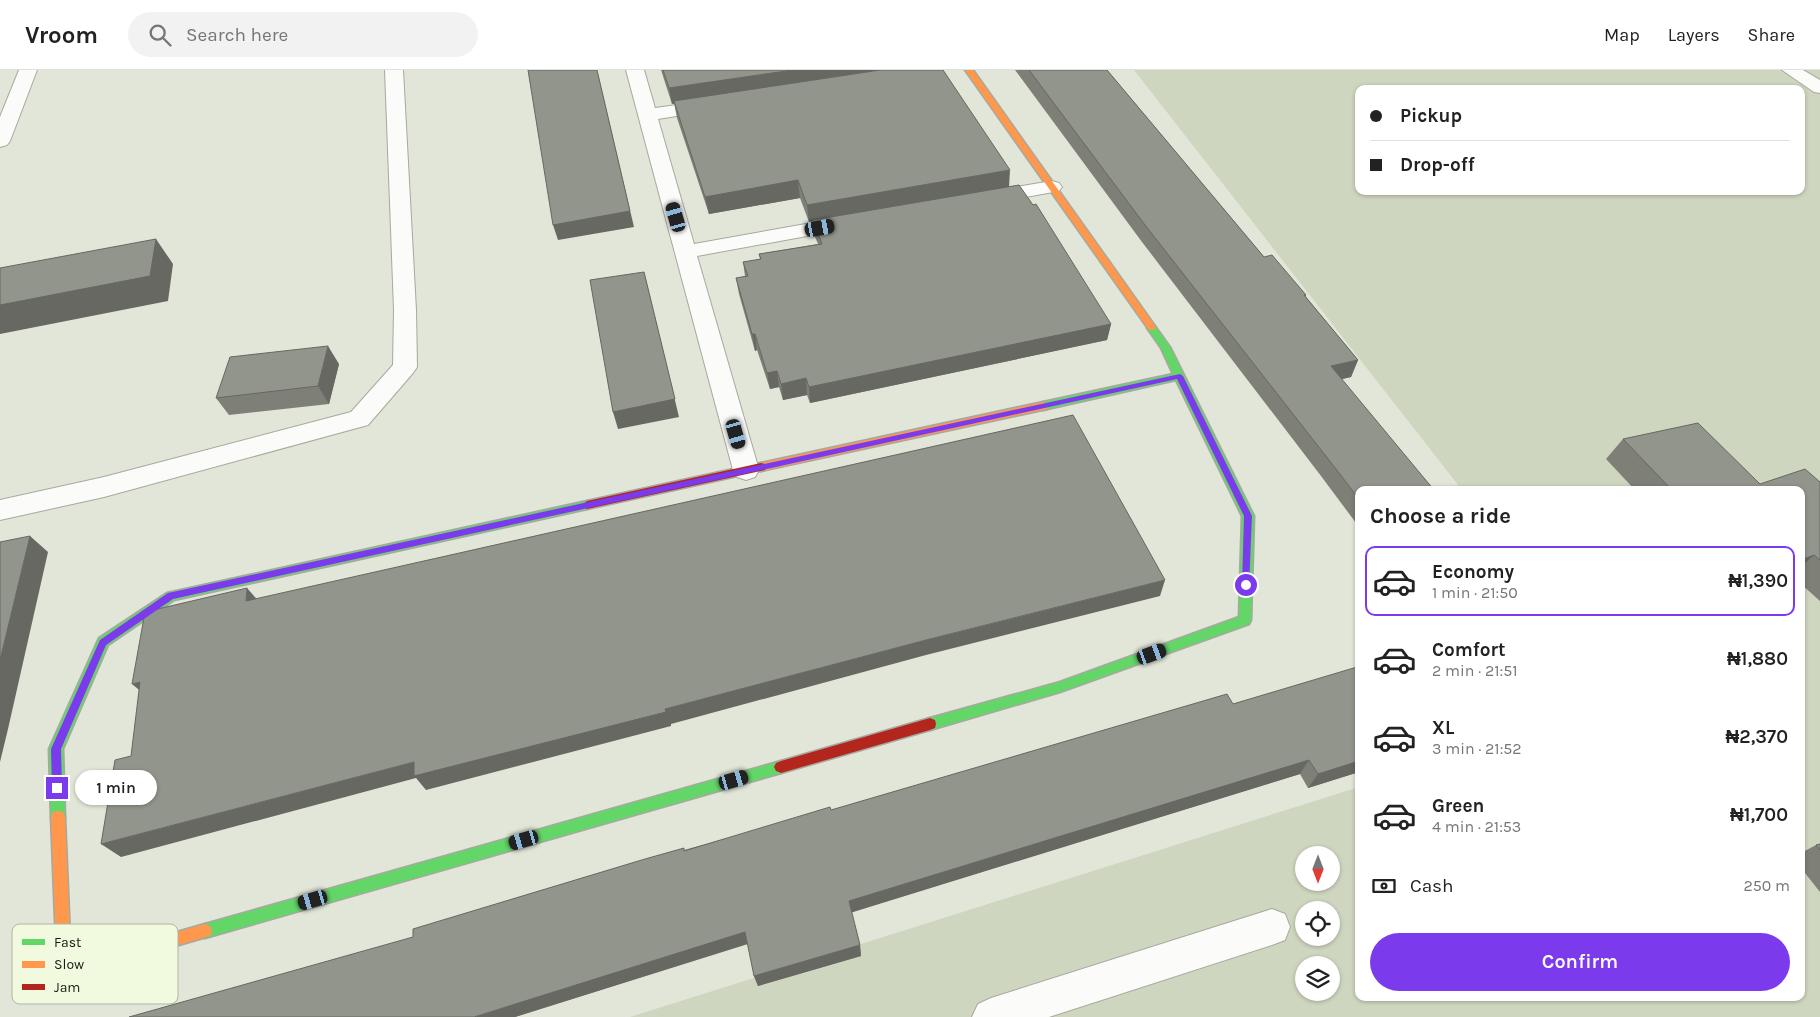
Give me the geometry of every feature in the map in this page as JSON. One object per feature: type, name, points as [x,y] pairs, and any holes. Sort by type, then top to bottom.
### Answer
[{"type":"street","points":[[0,141],[28,70]]},
{"type":"street","points":[[0,510],[104,487],[360,419],[405,367],[405,310],[394,70]]},
{"type":"street","points":[[634,70],[746,470]]},
{"type":"street","points":[[178,939],[1060,688],[1246,620],[1248,516],[1180,376],[1165,347],[969,70]]},
{"type":"street","points":[[1791,70],[1820,88]]},
{"type":"street","points":[[647,114],[733,102]]},
{"type":"street","points":[[965,202],[1052,187]]},
{"type":"street","points":[[686,252],[869,219]]},
{"type":"street","points":[[62,924],[56,749],[103,642],[171,596],[1180,376]]},
{"type":"street","points":[[991,1017],[1272,927]]},
{"type":"green space","points":[[1134,70],[1820,70],[1820,1017],[630,1017],[1355,788],[1355,1001],[1805,1001],[1805,486],[1459,486]]},
{"type":"building","points":[[528,70],[597,70],[630,211],[553,225]]},
{"type":"building","points":[[663,70],[793,70],[669,88]]},
{"type":"building","points":[[880,70],[943,70],[1010,170],[807,205],[798,180],[705,197],[674,101]]},
{"type":"building","points":[[1029,70],[1107,70],[1264,257],[1272,255],[1358,360],[1331,366],[1431,486],[1355,486],[1355,494],[1145,225]]},
{"type":"building","points":[[1019,185],[1033,205],[1036,204],[1111,324],[809,387],[806,378],[781,384],[777,371],[767,373],[755,334],[752,334],[736,278],[748,276],[743,262],[761,259],[759,254],[822,244],[813,220]]},
{"type":"building","points":[[156,239],[150,276],[0,305],[0,268]]},
{"type":"building","points":[[644,272],[675,399],[613,412],[590,280]]},
{"type":"building","points":[[328,346],[318,386],[216,398],[230,357]]},
{"type":"building","points":[[1073,415],[1165,580],[926,640],[665,709],[666,712],[414,776],[414,762],[101,844],[115,760],[131,756],[140,682],[132,684],[145,612],[247,588],[246,601]]},
{"type":"building","points":[[1698,423],[1760,484],[1805,469],[1820,482],[1820,560],[1814,555],[1805,558],[1805,486],[1668,486],[1623,439]]},
{"type":"building","points":[[30,536],[0,660],[0,542]]},
{"type":"building","points":[[1355,668],[1355,762],[1318,774],[1309,760],[849,901],[860,945],[754,976],[745,932],[474,1017],[129,1017],[413,937],[413,929],[645,859],[684,848],[684,851],[830,807],[831,810],[1227,694],[1233,704]]},
{"type":"traffic: fast","points":[[930,724],[1060,687],[1245,620],[1248,516],[1165,347],[1152,328]]},
{"type":"traffic: fast","points":[[1043,406],[1180,376]]},
{"type":"traffic: fast","points":[[58,817],[56,749],[103,642],[171,596],[587,505]]},
{"type":"traffic: fast","points":[[205,931],[781,767]]},
{"type":"traffic: slow","points":[[969,70],[1152,328]]},
{"type":"traffic: slow","points":[[761,467],[1043,406]]},
{"type":"traffic: slow","points":[[58,817],[62,924]]},
{"type":"traffic: slow","points":[[178,939],[205,931]]},
{"type":"traffic: jam","points":[[587,505],[761,467]]},
{"type":"traffic: jam","points":[[781,767],[930,724]]},
{"type":"route","points":[[57,788],[56,749],[103,642],[171,596],[1180,376],[1248,516],[1246,585]]}]
